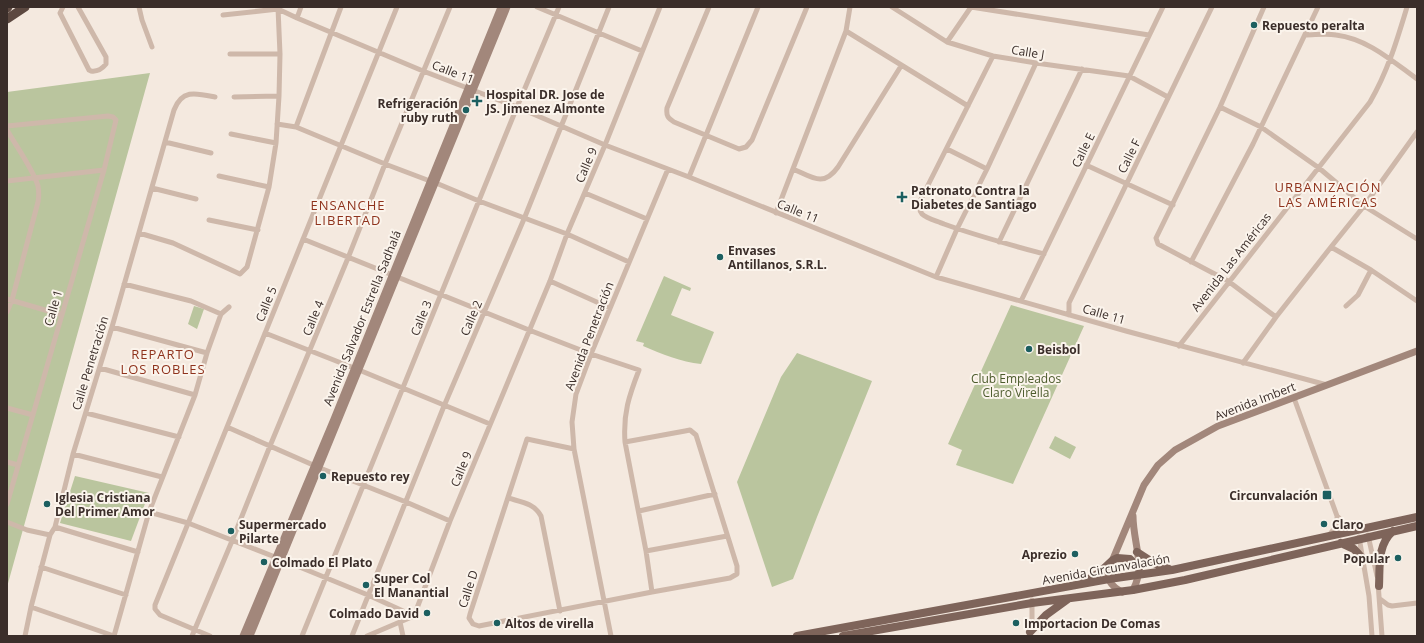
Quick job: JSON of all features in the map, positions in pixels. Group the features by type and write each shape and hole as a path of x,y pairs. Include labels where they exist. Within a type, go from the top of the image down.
{"highway":[{"path":"7,19 25,7"}],"main road":[{"name":"Avenida Salvador Estrella Sadhalá","path":"471,90 501,7"},
{"name":"Avenida Salvador Estrella Sadhalá","path":"243,636 278,559 471,90 508,7"},
{"name":"Avenida Imbert","path":"1109,579 1108,571 1144,485 1158,465 1175,450 1218,426 1417,351"},
{"name":"Avenida Imbert","path":"1133,512 1133,532 1139,572"},
{"name":"Avenida Circunvalación","path":"797,636 1078,585 1139,572 1172,570 1417,517"},
{"name":"Avenida Circunvalación","path":"844,636 1032,603 1133,590 1185,580 1359,538 1417,526"},
{"path":"1379,586 1382,548 1386,538 1392,531"},
{"path":"1341,543 1354,549 1363,560"},
{"path":"1137,552 1154,563 1172,570"},
{"path":"1078,585 1099,573 1113,560 1122,557 1130,559 1139,572 1137,582 1133,590"},
{"name":"Avenida Salvador Estrella Sadhalá","path":"250,636 278,559"},
{"path":"1109,579 1114,587 1122,592"},
{"path":"1029,634 1046,615 1069,598"}],"street":[{"path":"63,7 60,14 89,70 97,71 102,69 106,64 106,57 78,7"},
{"path":"139,7 152,47"},
{"path":"297,18 301,7"},
{"path":"296,127 341,7"},
{"name":"Calle 5","path":"195,630 160,616 155,609 157,599 397,7"},
{"name":"Calle 4","path":"192,636 232,542 450,7"},
{"path":"537,7 642,51"},
{"name":"Calle 3","path":"302,636 559,7"},
{"name":"Calle 2","path":"352,636 444,406 524,219 609,7"},
{"name":"Calle 9","path":"414,616 450,521 550,281 567,234 605,145 660,7"},
{"path":"709,7 667,108 667,114 668,117 674,122 739,148 746,147 752,140 806,8 800,7"},
{"path":"689,177 758,7"},
{"path":"776,213 846,31 850,7"},
{"name":"Calle J","path":"892,7 946,42 993,56 1129,76 1168,97"},
{"path":"946,42 971,7 1149,35"},
{"name":"Calle E","path":"1021,301 1163,7"},
{"name":"Calle F","path":"1069,315 1069,303 1212,7"},
{"path":"1264,7 1220,107 1156,238 1158,244 1228,281 1276,317"},
{"path":"1191,262 1261,127 1318,7"},
{"name":"Avenida Las Américas","path":"1179,346 1228,281 1370,102 1381,83 1391,59 1407,7"},
{"path":"140,233 173,243 240,274 247,267 269,187 276,143 280,54 278,8 224,15"},
{"name":"Calle 11","path":"278,8 297,18 423,71 517,107 605,145 936,276 1179,346 1327,384"},
{"path":"846,31 968,106"},
{"path":"1305,35 1336,35 1363,42 1391,59 1417,79"},
{"path":"230,54 280,54"},
{"path":"993,56 921,199 920,210 926,217 999,242 1044,254"},
{"path":"936,276 957,228 987,169 1036,63"},
{"path":"793,169 818,179 824,179 830,176 838,167 901,66"},
{"path":"999,242 1082,69"},
{"name":"Calle Penetración","path":"25,636 50,534 55,527 73,454 140,233 174,110 181,97 195,93 215,97"},
{"path":"234,97 279,96"},
{"path":"1220,107 1261,127 1319,168 1364,206 1417,239"},
{"name":"Calle 1","path":"7,126 108,116 116,120 104,170 7,504"},
{"path":"277,124 296,127 524,219 567,234 629,262"},
{"path":"7,130 34,177 39,194 38,202 9,300 7,312"},
{"path":"230,134 276,143"},
{"path":"1243,363 1276,317 1364,206 1417,134"},
{"path":"165,142 211,153"},
{"path":"947,149 987,169"},
{"path":"1086,165 1173,205"},
{"name":"Avenida Penetración","path":"611,636 574,448 572,422 576,394 591,354 668,169"},
{"path":"7,181 104,170"},
{"path":"219,176 269,187"},
{"path":"152,188 196,199"},
{"path":"585,193 647,219"},
{"path":"209,220 258,230"},
{"path":"303,239 394,277 529,330 591,354 639,370 626,410 624,425 625,442 639,510 652,592"},
{"path":"1331,247 1371,270 1417,301"},
{"path":"1346,306 1358,295 1371,270"},
{"path":"550,281 610,308"},
{"path":"124,284 192,301 221,314"},
{"path":"9,300 62,315"},
{"path":"31,607 114,636 149,512 195,395 207,353 221,314 229,307"},
{"path":"112,327 207,353"},
{"path":"265,333 490,424"},
{"path":"100,368 195,395"},
{"path":"1294,398 1337,516 1337,525 1335,530 1328,536"},
{"path":"7,408 33,415"},
{"path":"86,413 179,437"},
{"path":"227,428 450,521"},
{"path":"625,442 685,430 690,430 693,432 696,435 727,536 646,551"},
{"name":"Calle D","path":"574,448 527,439 470,614 470,620 473,624 479,626 730,578 737,574 737,566 727,536"},
{"path":"73,454 162,477"},
{"path":"7,462 18,465"},
{"path":"639,510 715,494"},
{"path":"508,498 530,505 541,516 560,610"},
{"path":"149,512 188,523 232,542 368,595 414,616"},
{"path":"1337,516 1345,525 1357,530 1369,596 1372,633 1381,628"},
{"path":"7,522 31,531 50,534"},
{"path":"55,527 138,552"},
{"path":"1366,528 1379,586 1382,636"},
{"path":"41,567 126,595"},
{"path":"1029,634 1032,621 1032,593"},
{"path":"1369,596 1380,599 1392,606 1417,603"},
{"path":"367,636 414,616"},
{"path":"400,622 403,636"},
{"path":"195,630 210,636"}],"green space":[{"path":"150,73 7,587 7,92"},
{"path":"664,276 691,288 690,291 682,288 671,315 714,332 701,364 672,357 643,346 644,343 636,341"},
{"name":"Club Empleados Claro Virella","path":"1011,305 1084,326 1013,484 956,465 962,450 948,444"},
{"path":"194,306 204,309 197,329 188,324"},
{"path":"797,353 872,381 793,579 772,587 737,482 781,377"},
{"path":"1055,436 1076,447 1070,459 1049,448"},
{"path":"75,476 149,493 131,541 60,523"}],"place":[{"name":"Repuesto peralta","path":"1254,25"},
{"name":"Hospital DR. Jose de JS. Jimenez Almonte","path":"477,101"},
{"name":"Refrigeración ruby ruth","path":"466,110"},
{"name":"Patronato Contra la Diabetes de Santiago","path":"902,197"},
{"name":"Envases Antillanos, S.R.L.","path":"720,257"},
{"name":"Beisbol","path":"1029,349"},
{"name":"Repuesto rey","path":"323,476"},
{"name":"Circunvalación","path":"1327,495"},
{"name":"Iglesia Cristiana Del Primer Amor","path":"47,504"},
{"name":"Claro","path":"1324,524"},
{"name":"Supermercado Pilarte","path":"231,531"},
{"name":"Aprezio","path":"1075,554"},
{"name":"Popular","path":"1398,558"},
{"name":"Colmado El Plato","path":"264,562"},
{"name":"Super Col El Manantial","path":"366,585"},
{"name":"Colmado David","path":"427,613"},
{"name":"Altos de virella","path":"497,623"},
{"name":"Importacion De Comas","path":"1016,623"}],"district":[{"name":"URBANIZACIÓN LAS AMÉRICAS","path":"1328,194"},
{"name":"ENSANCHE LIBERTAD","path":"348,212"},
{"name":"REPARTO LOS ROBLES","path":"163,362"}]}
